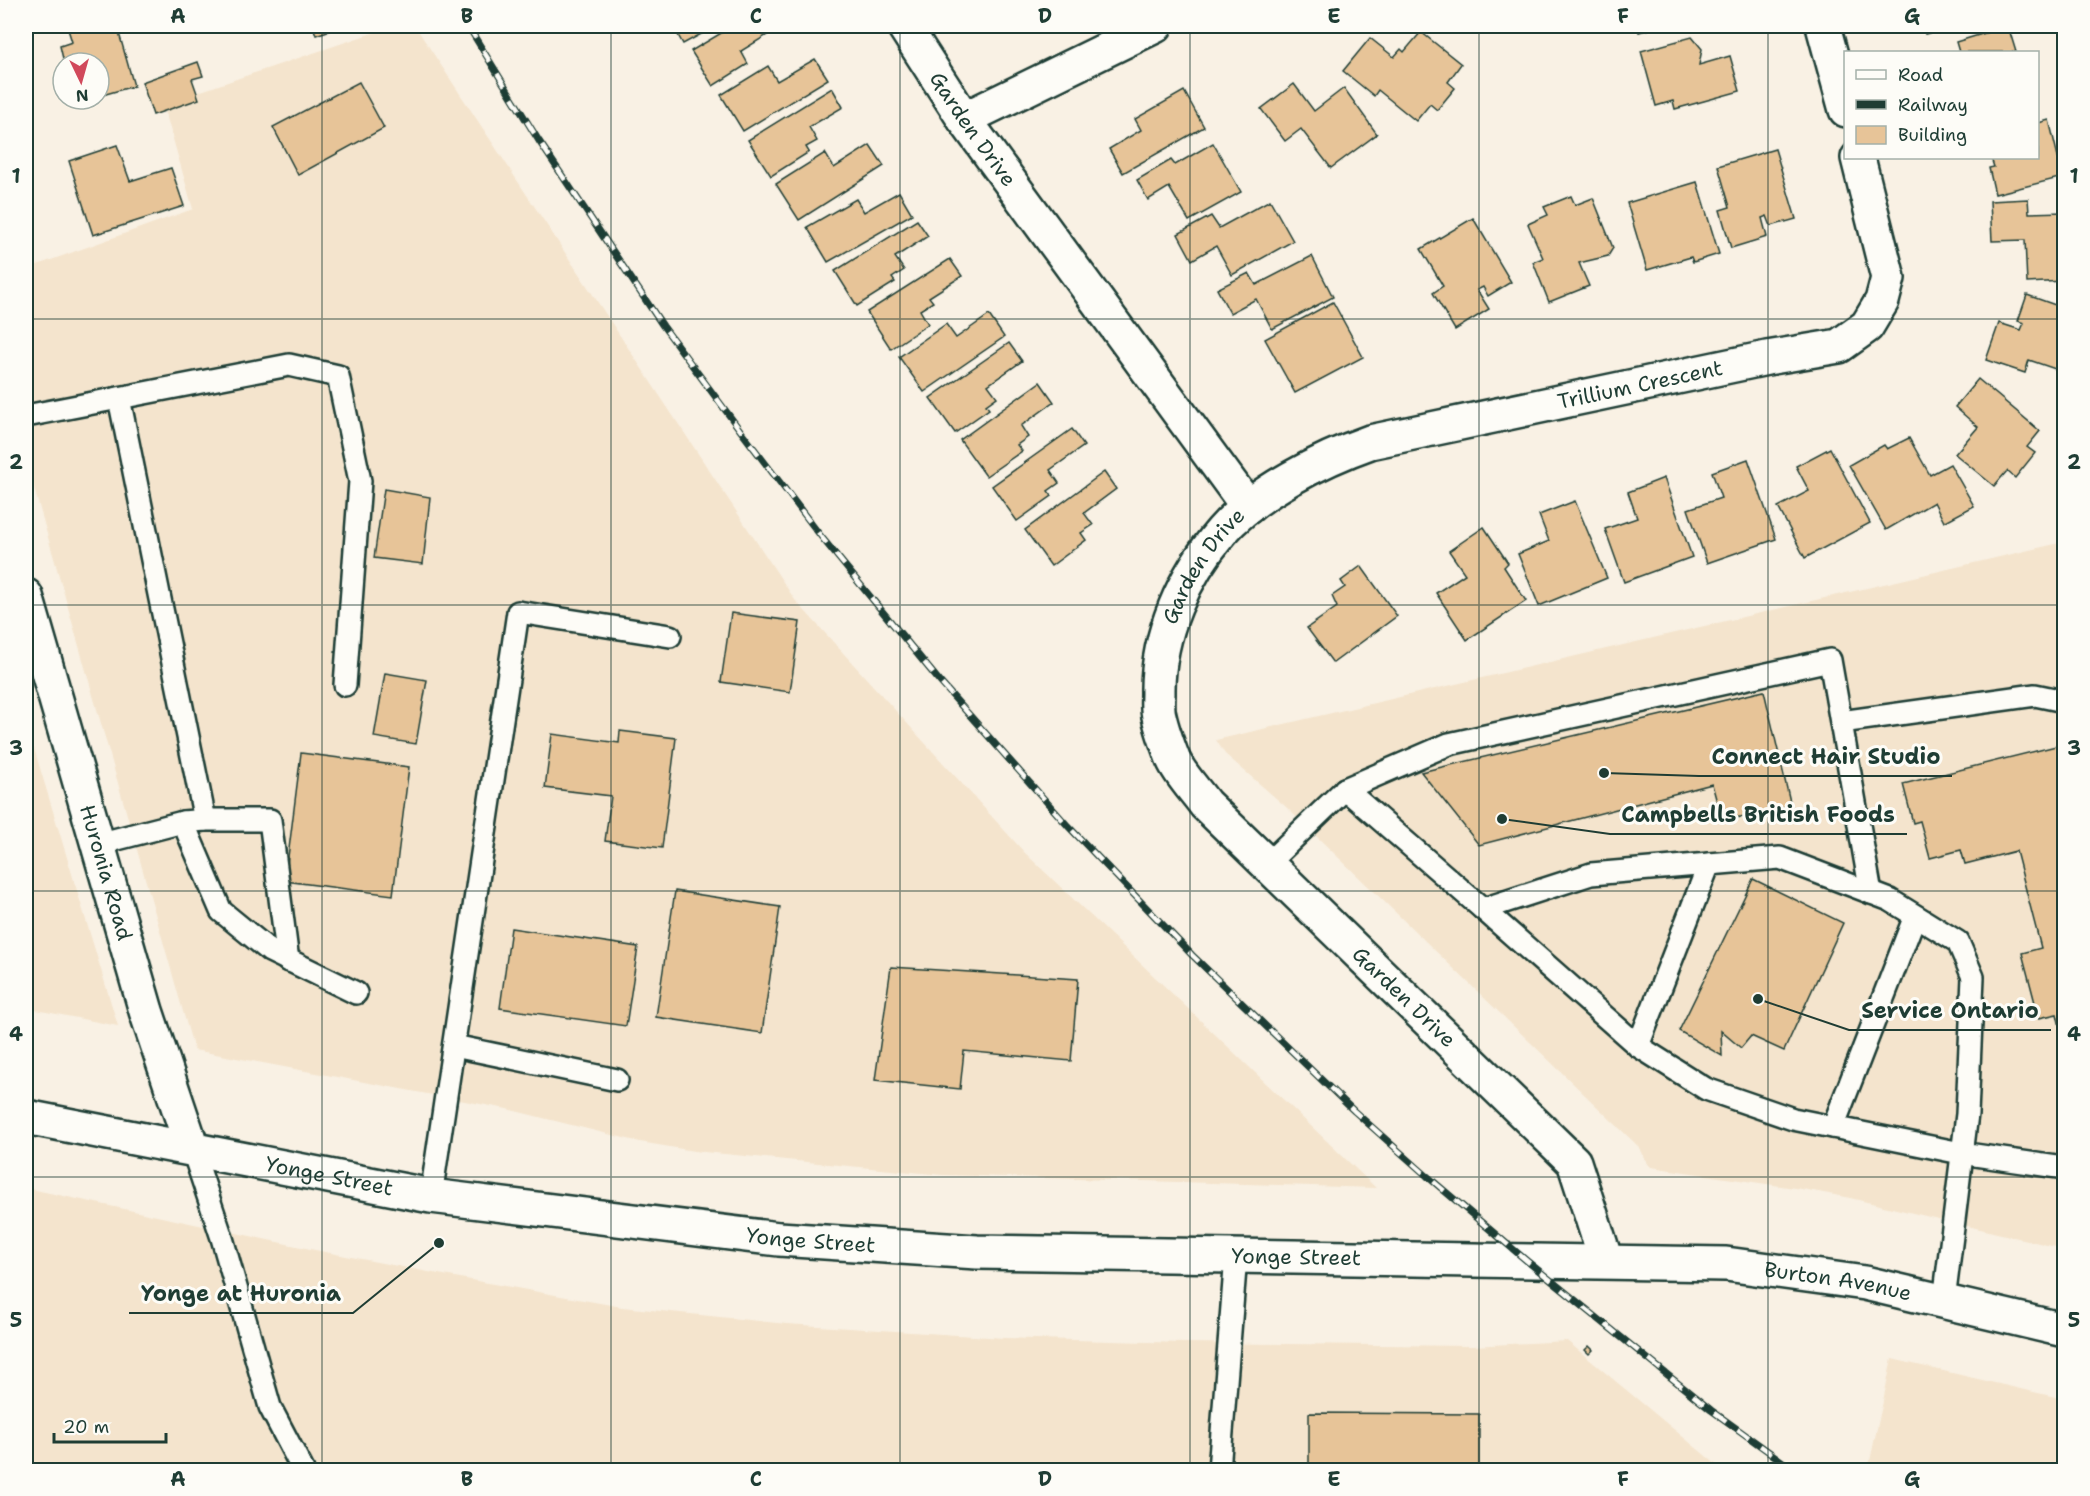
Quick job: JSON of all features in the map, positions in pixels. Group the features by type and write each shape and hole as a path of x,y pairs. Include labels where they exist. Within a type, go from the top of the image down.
{"street":[{"name":"Garden Drive","path":"904,26 964,119 1248,507 1223,530 1206,553 1178,602 1164,637 1157,673 1158,714 1174,762 1205,804 1574,1162 1606,1261"},
{"path":"964,119 1155,26"},
{"path":"1823,26 1844,106"},
{"name":"Trillium Crescent","path":"1248,507 1300,473 1337,454 1370,442 1756,361 1839,346 1868,326 1882,301 1888,278 1858,159"},
{"name":"Huronia Road","path":"26,596 146,1011 192,1148"},
{"name":"Yonge Street","path":"26,1117 431,1196 705,1231 846,1244 977,1252 1606,1261"},
{"name":"Burton Avenue","path":"1606,1261 1679,1261 1737,1265 1865,1283 2064,1330"}],"lane":[{"path":"26,416 289,365 338,376 360,482 345,685"},
{"path":"119,398 205,820"},
{"path":"431,1196 518,612 670,636"},
{"path":"1267,864 1345,789 1449,744 1830,660 1871,893"},
{"path":"1841,722 2035,695 2064,701"},
{"path":"1345,789 1638,1046 1706,1089 1793,1119 1961,1153 2064,1168"},
{"path":"98,844 183,822 270,820 288,960"},
{"path":"183,822 221,911 270,951 356,993"},
{"path":"1483,909 1591,874 1780,858 1890,900 1958,942 1972,977 1967,1114 1944,1301"},
{"path":"1638,1046 1709,864"},
{"path":"1833,1127 1915,916"},
{"path":"454,1046 616,1080"},
{"path":"192,1148 222,1238 270,1407 303,1470"},
{"path":"1219,1470 1236,1256"}],"shaded area":[{"path":"393,26 415,26 795,600 1025,853 1376,1188 943,1175 694,1151 640,1142 507,1109 194,1050 26,460 26,269 193,209 163,104"},
{"path":"2064,542 2064,1249 1850,1198 1651,1167 1640,1148 1285,806 1225,754 1216,740"},
{"path":"26,722 118,1026 26,1008"},
{"path":"26,1188 315,1250 622,1307 787,1324 1004,1338 1185,1343 1473,1346 1567,1341 1723,1470 26,1470"},
{"path":"1892,1359 2064,1399 2064,1470 1868,1470"}],"building":[{"path":"67,26 117,26 134,86 111,93 111,51 61,51 60,46 72,42"},
{"path":"313,26 342,26 316,35"},
{"path":"673,26 716,26 683,44"},
{"path":"733,26 782,26 741,51 748,64 713,86 691,51"},
{"path":"1458,26 1486,26 1484,33"},
{"path":"1637,26 1661,26 1639,32"},
{"path":"1923,26 1957,26 1925,34"},
{"path":"2008,26 2016,51 1959,51 1956,42"},
{"path":"1421,32 1461,64 1448,82 1455,88 1437,110 1430,104 1416,121 1378,90 1374,96 1343,71 1370,38 1394,57 1401,49 1404,52"},
{"path":"1692,37 1702,49 1699,65 1730,56 1740,91 1675,109 1673,101 1656,106 1641,51"},
{"path":"815,59 828,79 743,131 721,95 768,66 777,81"},
{"path":"198,62 203,76 192,79 199,99 153,115 142,82"},
{"path":"359,82 384,128 298,175 273,127"},
{"path":"1294,84 1314,111 1344,88 1377,134 1331,168 1301,129 1285,141 1261,109"},
{"path":"832,88 843,107 809,127 817,141 806,147 809,152 771,176 748,140"},
{"path":"1184,91 1204,127 1123,173 1109,149 1141,130 1135,119"},
{"path":"2049,120 2063,177 1995,194 1989,168 1994,167 1991,159 2039,159 2039,123"},
{"path":"1213,143 1241,192 1189,221 1169,187 1148,200 1137,180 1171,160 1175,165"},
{"path":"117,145 130,181 171,168 184,206 93,235 69,161"},
{"path":"870,145 884,166 799,220 776,184 825,153 834,168"},
{"path":"1775,149 1796,219 1771,226 1767,216 1762,218 1767,237 1731,248 1720,210 1730,207 1718,166"},
{"path":"1697,182 1719,254 1693,262 1691,257 1647,270 1627,203"},
{"path":"899,192 912,214 828,262 807,227 856,199 864,212"},
{"path":"1571,196 1575,205 1593,198 1613,248 1608,256 1579,263 1589,286 1549,302 1533,262 1543,258 1528,224 1548,215 1544,207"},
{"path":"2028,199 2029,213 2064,212 2064,281 2027,283 2025,240 1992,241 1990,201"},
{"path":"1270,200 1293,241 1232,275 1216,246 1192,260 1178,234 1211,216 1219,228"},
{"path":"1473,218 1511,282 1488,296 1483,287 1477,290 1489,309 1455,330 1433,293 1443,286 1421,249"},
{"path":"917,220 928,236 895,257 904,270 892,278 895,282 857,306 835,271"},
{"path":"1312,256 1333,297 1272,329 1256,299 1230,313 1217,289 1249,273 1256,285"},
{"path":"950,259 962,276 929,297 933,302 920,310 928,324 891,349 867,312"},
{"path":"2027,295 2064,308 2064,372 2029,360 2025,373 1986,360 1999,323 2021,330 2024,323 2018,321"},
{"path":"1333,302 1363,357 1295,393 1265,339"},
{"path":"989,315 1004,337 924,392 899,357 946,324 956,338"},
{"path":"1009,343 1022,361 988,385 997,397 986,405 989,409 955,433 930,398"},
{"path":"1978,379 2040,431 2027,447 2035,453 2015,478 2007,471 1994,486 1955,454 1978,427 1955,407"},
{"path":"1040,382 1054,402 1021,426 1028,437 1017,445 1022,451 986,476 960,440"},
{"path":"1072,429 1084,446 1050,470 1059,483 1048,491 1052,496 1017,521 992,486"},
{"path":"1909,438 1930,475 1950,464 1974,506 1944,522 1934,502 1886,530 1849,465 1884,445 1887,449"},
{"path":"1830,448 1870,523 1805,558 1778,507 1809,491 1796,466"},
{"path":"1748,459 1776,539 1707,563 1688,509 1721,498 1712,472"},
{"path":"1104,472 1116,489 1084,513 1093,525 1081,533 1086,540 1051,566 1025,530"},
{"path":"1664,478 1692,557 1624,582 1605,529 1637,518 1628,492"},
{"path":"384,489 430,497 423,564 374,558"},
{"path":"1575,501 1607,578 1539,606 1518,554 1549,541 1539,515"},
{"path":"1484,527 1508,563 1504,567 1526,601 1467,640 1436,593 1465,574 1449,551"},
{"path":"1361,566 1397,616 1333,663 1307,628 1337,607 1332,596 1345,587 1341,581"},
{"path":"731,613 800,622 790,692 721,682"},
{"path":"385,673 427,680 416,744 374,737"},
{"path":"1764,691 1791,806 1722,821 1712,784 1479,845 1421,772"},
{"path":"620,731 676,738 662,848 605,841 611,796 545,788 552,734 619,743"},
{"path":"2064,744 2064,1044 2057,1014 2039,1018 2022,953 2041,948 2016,851 1965,864 1961,850 1930,858 1920,821 1913,823 1903,784"},
{"path":"301,753 409,767 393,895 285,881"},
{"path":"1753,879 1843,923 1784,1051 1751,1036 1741,1048 1721,1031 1722,1056 1679,1031"},
{"path":"675,891 780,907 762,1033 656,1017"},
{"path":"511,928 638,947 626,1026 500,1008"},
{"path":"891,967 1078,979 1071,1061 964,1051 960,1089 875,1080"},
{"path":"1589,1346 1593,1350 1589,1354 1585,1350"},
{"path":"1309,1413 1479,1414 1479,1470 1309,1470"},
{"path":"26,1463 35,1465 34,1470 26,1470"}],"railway":[{"path":"468,26 539,141 663,326 740,430 823,539 941,683 1068,826 1192,955 1354,1111 1427,1176 1527,1261 1711,1410 1794,1470"}],"place":[{"name":"Connect Hair Studio","path":"1604,773"},
{"name":"Campbells British Foods","path":"1502,819"},
{"name":"Service Ontario","path":"1758,999"},
{"name":"Yonge at Huronia","path":"439,1243"}]}
